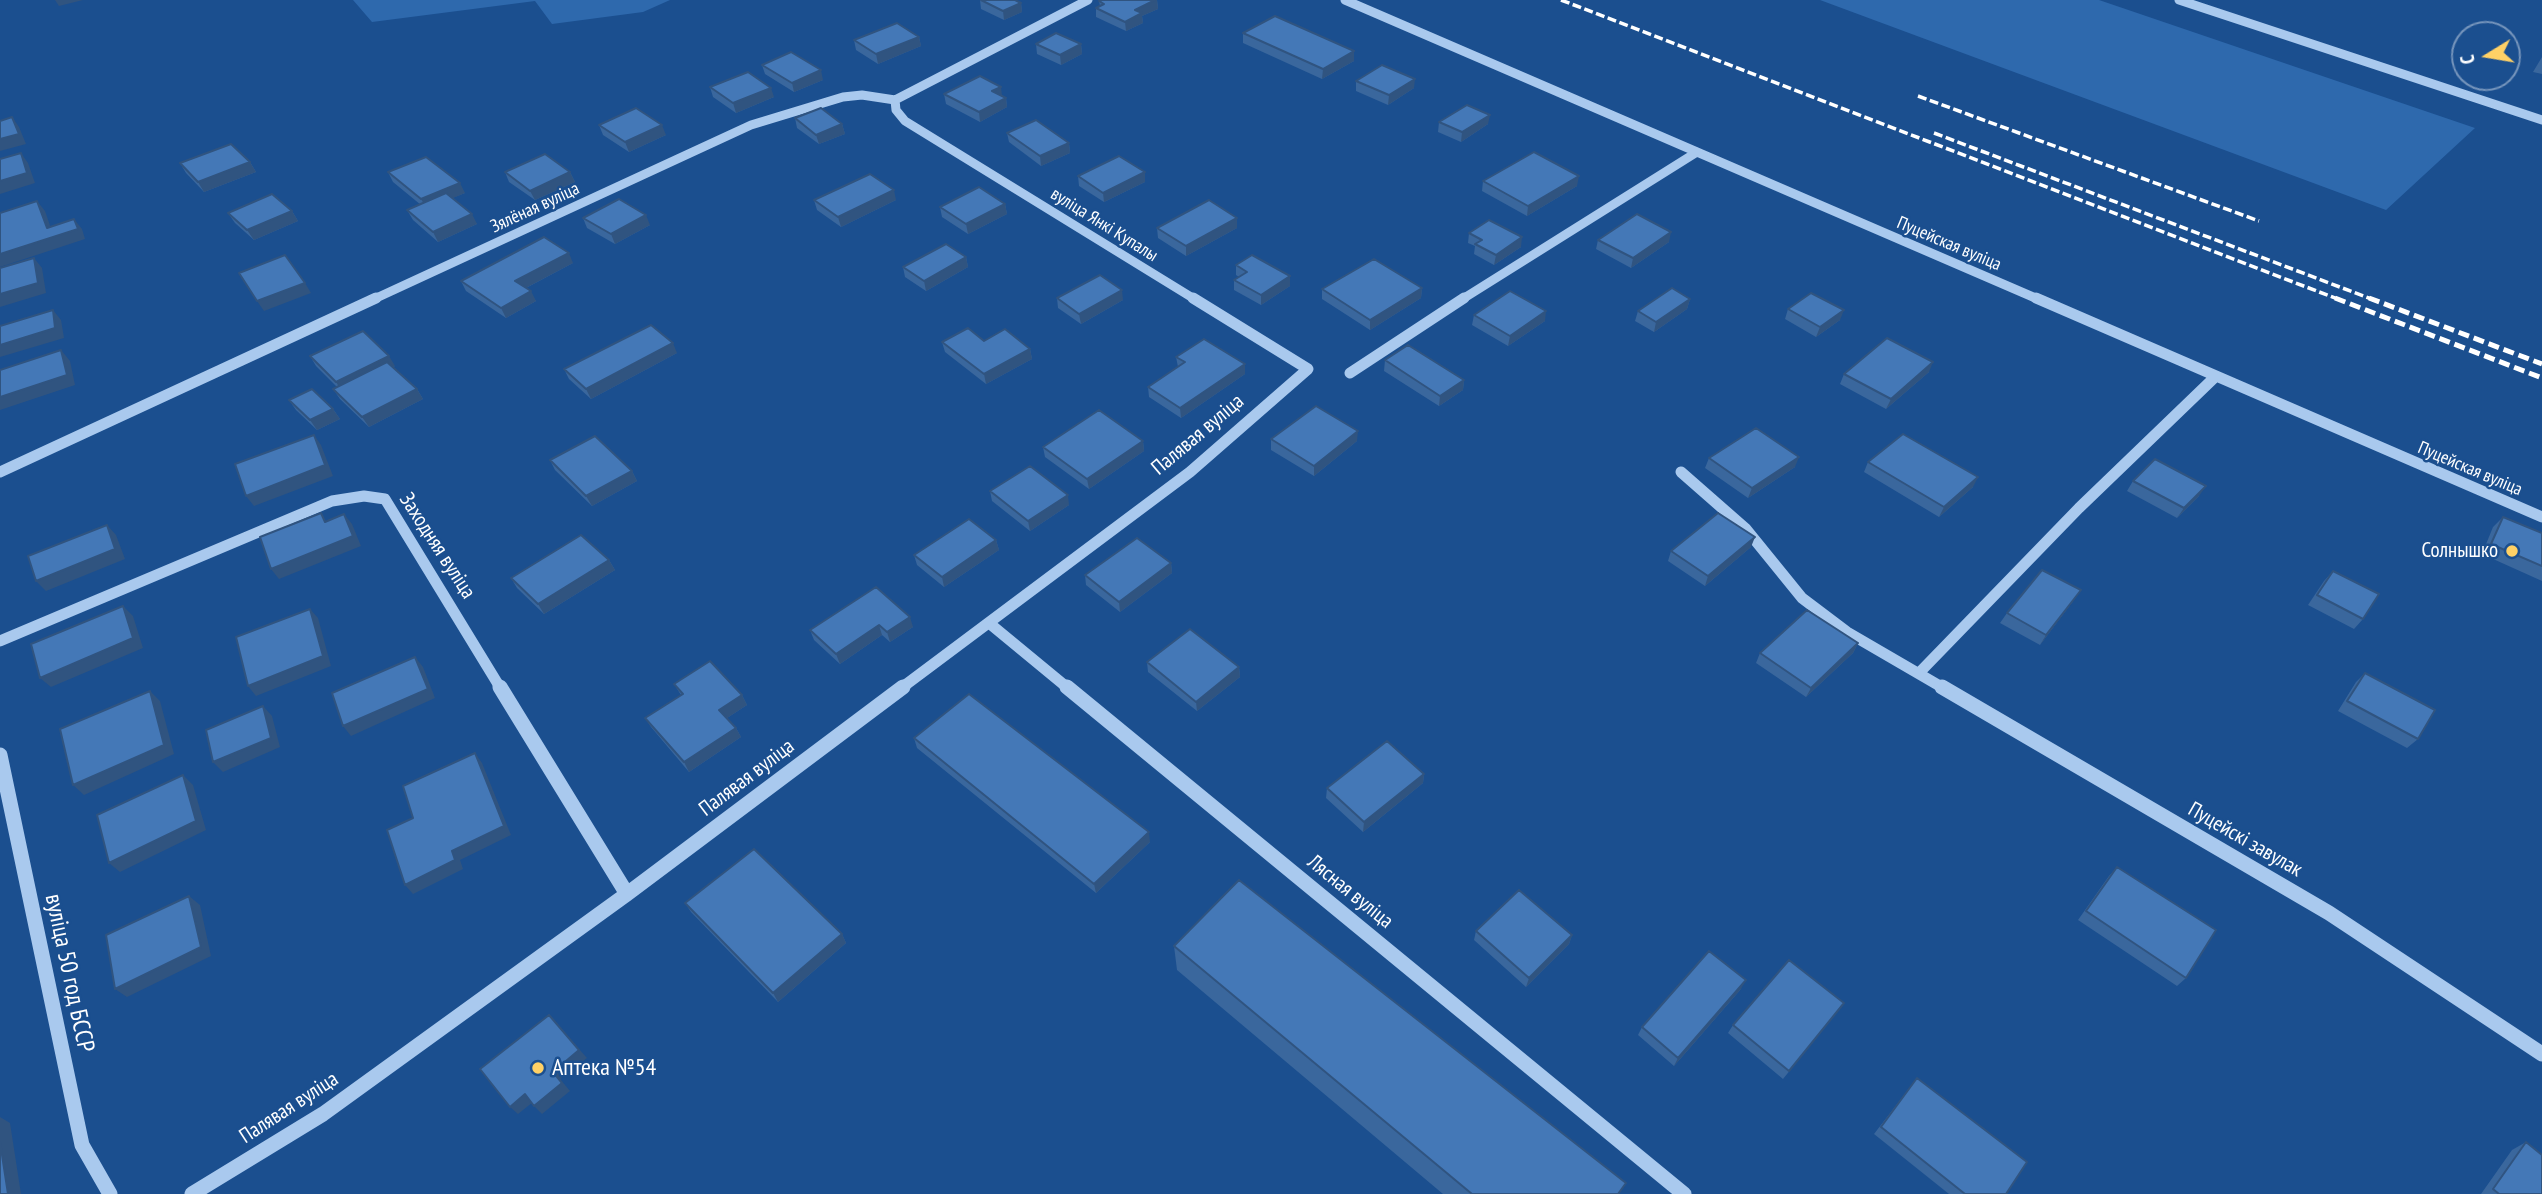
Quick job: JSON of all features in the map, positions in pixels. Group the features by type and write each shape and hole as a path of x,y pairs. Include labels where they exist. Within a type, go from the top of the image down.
{"street":[{"path":"895,100 1088,0"},
{"name":"Пуцейская вуліца","path":"1345,0 2542,517"},
{"path":"2179,0 2542,120"},
{"name":"Зялёная вуліца","path":"0,472 751,125 843,97 862,95 895,100"},
{"name":"вуліца Янкі Купалы","path":"895,100 896,110 905,121 1308,369"},
{"path":"1350,373 1535,252 1697,152"},
{"name":"Палявая вуліца","path":"192,1194 323,1114 627,894 1190,472 1308,369"},
{"path":"1919,673 2079,508 2215,376"},
{"name":"Пуцейскі завулак","path":"1681,472 1746,529 1802,598 1847,632 2329,913 2542,1054"},
{"name":"Заходняя вуліца","path":"0,641 332,502 363,496 385,499 627,894"},
{"name":"Лясная вуліца","path":"989,623 1684,1194"},
{"name":"вуліца 50 год БССР","path":"0,755 82,1145 110,1194"}],"shaded area":[{"path":"353,0 670,0 643,12 552,24 535,1 372,22"},
{"path":"1820,0 2099,0 2475,128 2386,210"}],"building":[{"path":"981,0 1015,0 1021,3 1003,11"},
{"path":"1155,0 1135,10 1142,13 1125,22 1096,8 1104,4 1099,1"},
{"path":"1275,16 1354,51 1323,69 1243,33"},
{"path":"897,23 919,37 876,54 854,40"},
{"path":"1056,33 1081,44 1060,55 1036,44"},
{"path":"791,52 821,70 792,83 762,65"},
{"path":"1382,65 1415,79 1389,95 1356,81"},
{"path":"748,72 771,88 733,103 710,87"},
{"path":"980,76 1001,87 992,91 1006,98 979,112 944,94"},
{"path":"1467,105 1490,115 1462,132 1439,122"},
{"path":"636,108 662,125 625,142 599,125"},
{"path":"821,108 842,124 816,135 795,118"},
{"path":"12,117 19,134 0,139 0,121"},
{"path":"1036,120 1069,143 1040,156 1007,133"},
{"path":"231,144 250,162 198,182 180,163"},
{"path":"1534,152 1579,176 1528,206 1483,181"},
{"path":"21,153 27,173 0,181 0,159"},
{"path":"545,154 570,172 530,191 505,172"},
{"path":"1119,156 1145,172 1103,193 1078,176"},
{"path":"426,157 460,183 421,199 388,172"},
{"path":"870,174 894,190 838,217 814,200"},
{"path":"979,187 1005,204 966,224 940,207"},
{"path":"446,193 472,214 433,232 407,210"},
{"path":"272,194 292,211 247,230 228,213"},
{"path":"619,199 646,215 611,234 583,218"},
{"path":"1209,200 1237,218 1186,246 1157,228"},
{"path":"37,201 47,228 74,219 78,229 0,254 0,213"},
{"path":"1637,214 1671,232 1633,258 1598,240"},
{"path":"1489,220 1522,237 1496,255 1475,244 1482,240 1469,233"},
{"path":"544,237 569,253 515,281 531,291 501,308 461,281"},
{"path":"946,244 966,257 924,281 903,267"},
{"path":"285,255 305,283 257,301 239,273"},
{"path":"1252,255 1290,276 1261,295 1234,280 1247,272 1236,265"},
{"path":"34,258 38,283 0,294 0,268"},
{"path":"1374,259 1422,288 1370,320 1322,289"},
{"path":"1100,275 1122,290 1079,314 1057,298"},
{"path":"1672,288 1690,299 1656,322 1638,311"},
{"path":"1510,291 1546,311 1510,336 1474,315"},
{"path":"1811,293 1844,310 1820,327 1788,309"},
{"path":"53,310 55,328 0,345 0,326"},
{"path":"651,325 673,343 586,389 564,369"},
{"path":"968,328 984,341 1005,329 1030,349 984,374 942,342"},
{"path":"363,331 389,356 336,382 310,356"},
{"path":"1887,338 1933,362 1891,399 1844,374"},
{"path":"1204,339 1245,364 1180,408 1148,387 1185,362 1176,357"},
{"path":"1408,345 1464,380 1440,396 1385,360"},
{"path":"61,350 67,375 0,397 0,370"},
{"path":"387,362 417,389 362,417 333,389"},
{"path":"312,389 333,409 310,420 289,400"},
{"path":"1316,406 1358,431 1314,466 1271,439"},
{"path":"1099,410 1143,441 1087,479 1043,447"},
{"path":"1756,428 1799,457 1752,488 1709,458"},
{"path":"1903,434 1978,477 1944,507 1868,462"},
{"path":"314,435 325,465 246,496 235,464"},
{"path":"595,436 632,471 586,496 550,460"},
{"path":"2155,459 2206,486 2184,508 2133,481"},
{"path":"1030,466 1068,495 1028,521 990,491"},
{"path":"321,513 325,522 344,514 353,536 271,569 260,537"},
{"path":"1718,513 1755,537 1708,576 1671,551"},
{"path":"2503,517 2542,533 2542,566 2491,544"},
{"path":"969,519 996,540 942,577 914,555"},
{"path":"107,525 115,549 36,581 28,556"},
{"path":"581,535 609,560 538,604 511,578"},
{"path":"1137,538 1171,563 1119,602 1085,575"},
{"path":"2042,570 2081,590 2046,635 2007,613"},
{"path":"2333,571 2379,594 2363,619 2317,595"},
{"path":"876,587 910,617 887,632 879,625 836,654 810,630"},
{"path":"123,606 133,638 40,678 31,644"},
{"path":"310,609 323,656 248,686 236,637"},
{"path":"1807,610 1858,643 1811,688 1760,653"},
{"path":"1190,629 1239,667 1196,702 1147,662"},
{"path":"415,657 428,689 343,726 332,693"},
{"path":"710,661 742,695 719,710 736,728 684,762 645,718 683,694 674,684"},
{"path":"2365,673 2435,710 2418,739 2347,701"},
{"path":"150,691 164,745 73,785 60,729"},
{"path":"969,694 1149,832 1094,884 914,738"},
{"path":"263,706 271,738 213,762 206,730"},
{"path":"1387,741 1424,774 1364,822 1327,788"},
{"path":"475,753 504,826 452,851 455,860 405,885 387,830 413,818 403,786"},
{"path":"183,775 196,821 109,863 97,815"},
{"path":"754,849 842,934 773,993 685,903"},
{"path":"2117,867 2216,930 2186,978 2086,911"},
{"path":"1239,880 1626,1183 1618,1194 1472,1194 1174,946"},
{"path":"1519,890 1572,935 1529,978 1476,931"},
{"path":"189,896 201,947 115,989 106,935"},
{"path":"1709,951 1746,980 1678,1058 1642,1027"},
{"path":"1789,960 1844,1003 1789,1071 1733,1025"},
{"name":"Аптека №54","path":"549,1015 579,1050 553,1072 562,1083 534,1106 525,1094 510,1107 480,1069"},
{"path":"1917,1078 2027,1162 2006,1194 1965,1194 1881,1127"},
{"path":"0,1142 8,1194 0,1194"},
{"path":"2526,1142 2542,1155 2542,1194 2499,1194 2493,1189"}],"railway":[{"path":"1561,0 2340,300"},
{"path":"1918,96 2259,221"},
{"path":"1934,133 2374,300"},
{"path":"2335,298 2542,378"},
{"path":"2369,298 2542,364"}],"place":[{"name":"Солнышко","path":"2512,551"},
{"name":"Аптека №54","path":"538,1068"}]}
